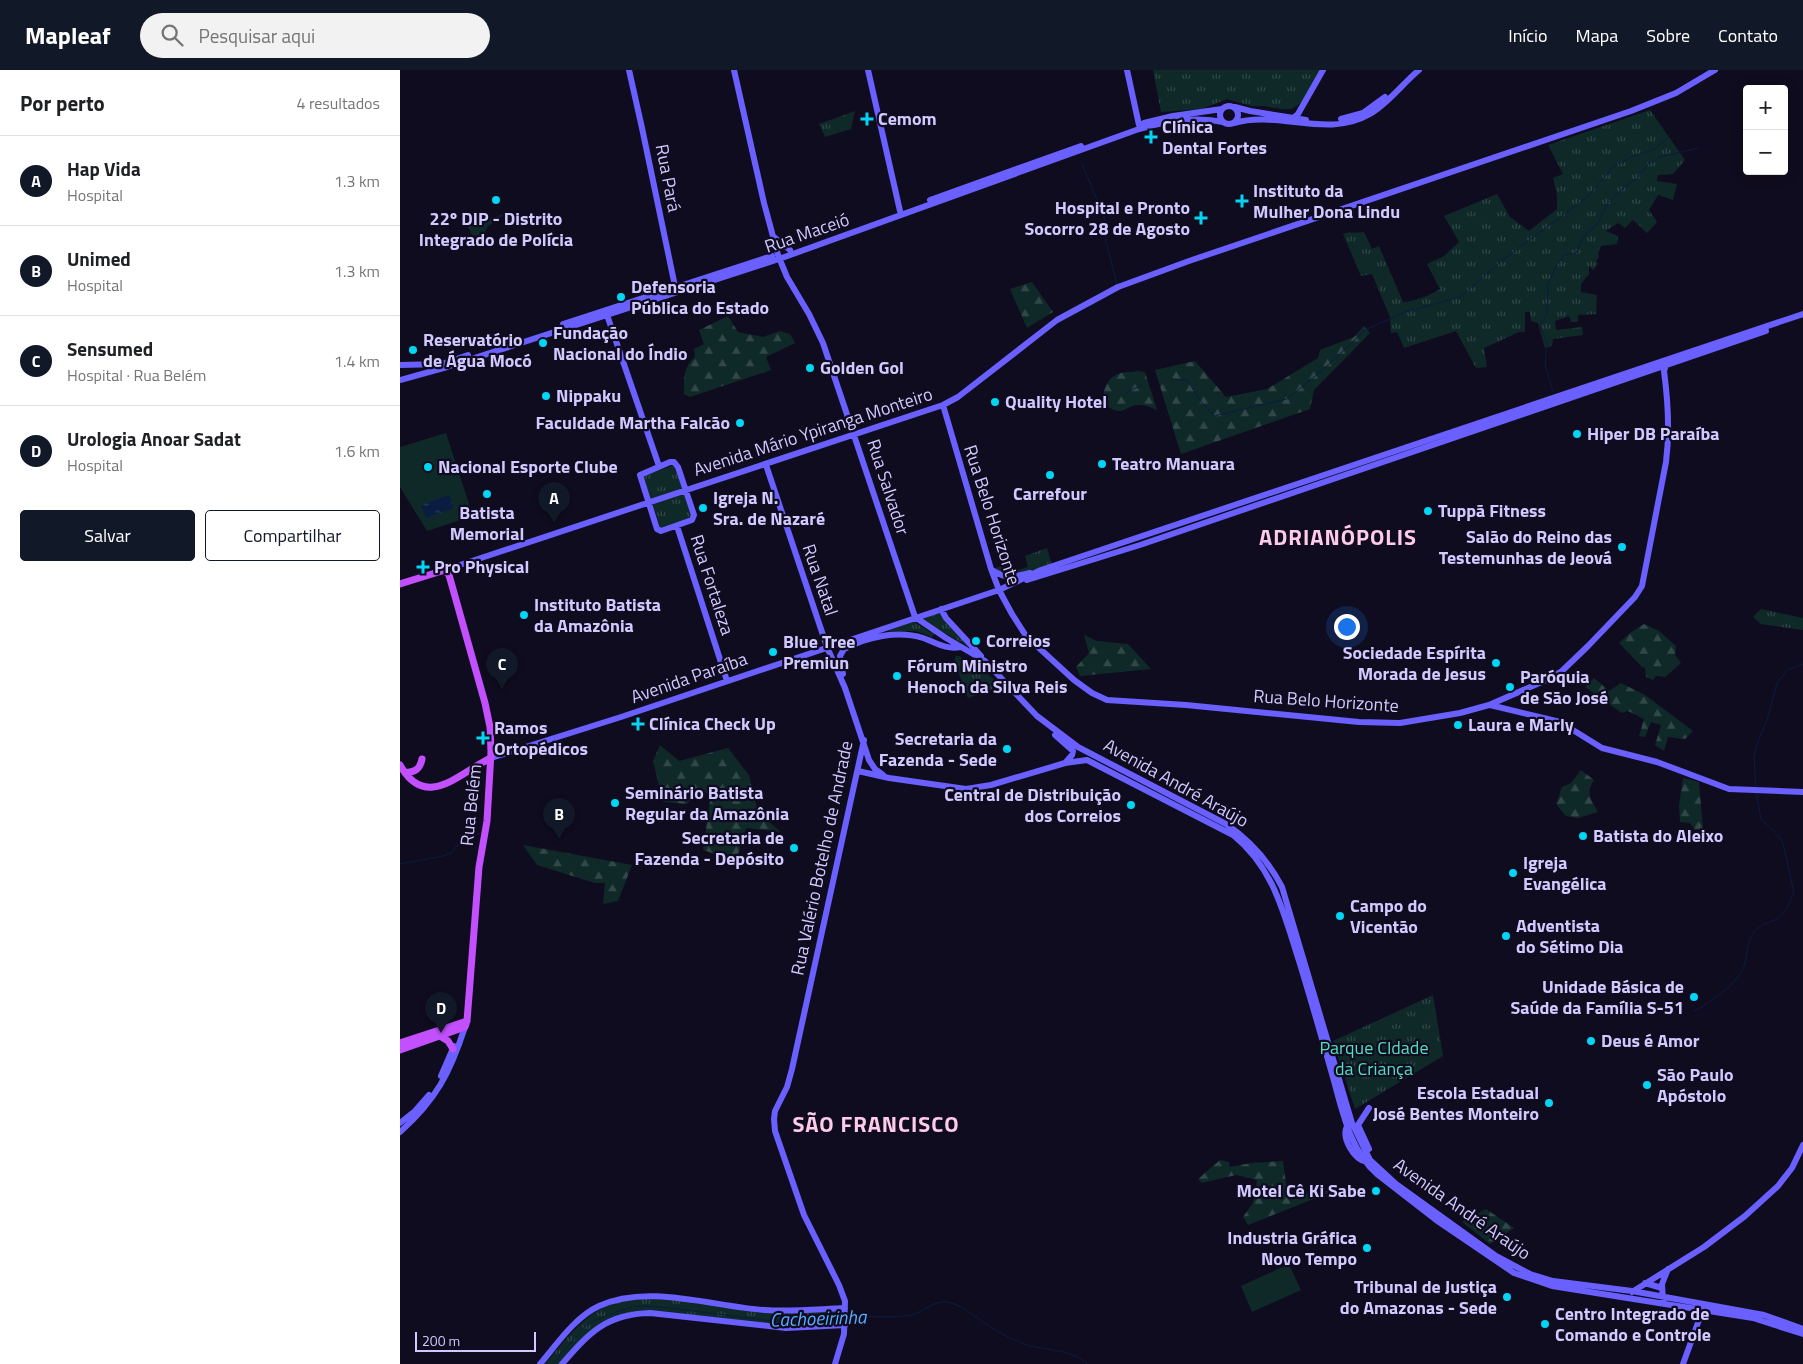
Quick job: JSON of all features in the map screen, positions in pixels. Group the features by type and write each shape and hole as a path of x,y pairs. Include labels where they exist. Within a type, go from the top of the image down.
{"main road":[{"name":"Rua Pará","path":"629,70 675,290"},
{"name":"Rua Salvador","path":"734,70 771,233 787,277 809,314 823,343 915,617"},
{"path":"868,70 900,211"},
{"path":"1127,70 1139,125"},
{"path":"1294,118 1323,70"},
{"path":"1413,70 1381,101 1363,113 1341,119 1328,121 1294,118 1287,119 1253,118 1230,124 1223,122 1220,116 1222,109 1229,105 1287,119 1328,125 1353,121 1380,108 1419,70"},
{"name":"Avenida Mário Ypiranga Monteiro","path":"400,584 943,406 1057,320 1118,287 1189,261 1631,111 1676,93 1715,70"},
{"path":"1287,119 1303,106"},
{"path":"1303,106 1304,120"},
{"path":"1234,123 1238,115 1235,107"},
{"name":"Rua Maceió","path":"779,257 790,250 1139,125 1222,109"},
{"name":"Rua Maceió","path":"1174,119 1223,122"},
{"name":"Rua Maceió","path":"400,365 442,364 779,257 968,192 1165,120"},
{"path":"771,233 790,250"},
{"name":"Rua Maceió","path":"400,380 607,315 675,290"},
{"path":"1018,582 1140,545 1666,365 1803,314"},
{"path":"607,315 659,466"},
{"path":"991,569 1000,576 1008,578 1041,570 1153,531 1758,332 1803,319"},
{"name":"Rua Belo Horizonte","path":"943,406 991,569 999,590 1026,636 1074,680 1092,693 1107,700 1186,705 1359,722 1400,723 1460,713 1490,705 1551,678 1562,671 1635,598 1644,579 1669,443 1669,418 1664,371 1666,365"},
{"name":"Rua Belo Horizonte","path":"1657,368 1661,372 1665,384"},
{"name":"Rua Fortaleza","path":"672,462 677,464 686,491 693,511 692,520 661,531 658,530 640,474 672,462"},
{"name":"Rua Natal","path":"766,465 827,647"},
{"name":"Rua Fortaleza","path":"676,526 727,681"},
{"name":"Rua Belém","path":"445,570 485,704 490,727 491,758 487,825 479,867 464,1022"},
{"path":"1018,582 1041,570"},
{"name":"Avenida Paraíba","path":"404,772 413,781 424,786 446,784 491,758 727,681 1018,582"},
{"path":"941,609 946,618 985,661"},
{"name":"Avenida André Araújo","path":"915,617 985,661 1019,699 1042,720 1078,747 1226,824 1248,840 1266,859 1282,886 1352,1125"},
{"path":"846,688 840,656 844,649 853,645 883,636 899,634 921,637 949,648 960,647"},
{"name":"Rua Valério Botelho de Andrade","path":"827,647 846,688 864,740 789,1078 774,1115 774,1123 776,1139 804,1215 845,1301 843,1342 835,1364"},
{"path":"1490,705 1560,722 1602,748 1665,765 1729,789 1803,792"},
{"path":"858,771 958,789 973,789 1066,763 1073,751 1042,720"},
{"path":"864,740 872,766 879,773 889,778"},
{"path":"400,765 404,772 416,771 422,759"},
{"name":"Avenida André Araújo","path":"1066,763 1082,760 1092,761 1233,835 1245,844 1261,864 1275,888 1280,902 1352,1125 1368,1161 1396,1184 1512,1266 1530,1274 1553,1281 1753,1318 1803,1334"},
{"path":"400,1050 464,1022"},
{"path":"400,1123 433,1091 464,1022"},
{"path":"400,1132 418,1116 436,1094 452,1062 464,1022"},
{"path":"400,1044 440,1034"},
{"path":"440,1034 453,1049"},
{"path":"1368,1161 1357,1158 1345,1133 1369,1108"},
{"path":"1349,1114 1360,1115"},
{"path":"1631,1295 1645,1283 1726,1231 1764,1200 1792,1168 1803,1145"},
{"path":"1663,1301 1662,1288 1668,1269"},
{"path":"1645,1283 1662,1288"},
{"path":"540,1364 586,1314 599,1306 621,1299 664,1297 764,1310 845,1309"},
{"path":"1683,1364 1704,1308"},
{"name":"Avenida André Araújo","path":"1704,1308 1764,1315 1803,1329"},
{"path":"562,1364 584,1339 595,1330 615,1318 635,1313 786,1328 845,1323"}],"green space":[{"path":"1153,70 1322,70 1302,102 1292,109 1251,106 1227,99 1202,109 1161,112"},
{"path":"1650,110 1685,160 1673,174 1658,175 1657,181 1677,184 1673,200 1658,195 1649,210 1657,222 1647,233 1633,220 1625,228 1618,223 1606,231 1618,236 1617,244 1601,246 1598,254 1599,257 1596,261 1598,264 1593,270 1589,266 1589,274 1581,284 1581,292 1597,295 1596,314 1578,315 1578,322 1571,322 1569,316 1555,321 1556,330 1582,327 1583,335 1553,339 1552,346 1545,348 1538,323 1531,321 1530,312 1525,312 1525,332 1519,332 1484,348 1487,367 1476,368 1456,331 1404,348 1397,332 1391,333 1390,317 1372,274 1361,276 1343,234 1364,232 1372,249 1379,246 1403,302 1422,298 1440,289 1427,264 1444,256 1459,242 1444,216 1497,194 1510,217 1529,231 1557,209 1557,195 1553,178 1563,174 1548,145"},
{"path":"855,111 851,129 825,137 819,124"},
{"path":"507,213 488,226 477,247 468,226"},
{"path":"1032,282 1053,312 1027,328 1010,289"},
{"path":"728,316 738,332 763,337 780,331 790,334 795,343 766,357 771,370 690,397 684,394 686,369 695,357 694,349 704,344 699,330"},
{"path":"1364,326 1370,333 1314,390 1310,409 1181,454 1155,370 1195,361 1226,397 1267,389 1318,358 1320,350 1354,337"},
{"path":"1123,372 1145,372 1157,410 1147,406 1135,405 1117,411 1105,405 1104,390 1108,381"},
{"name":"Nacional Esporte Clube","path":"446,433 473,516 427,531 400,487 400,447"},
{"path":"674,465 693,518 661,529 643,476"},
{"path":"1047,548 1052,565 1009,577 999,574 996,568 1010,563 1014,571 1028,567 1025,556"},
{"path":"1761,609 1803,618 1803,630 1761,624 1753,617"},
{"path":"938,611 969,647 938,629 932,637 916,631 886,631 913,621 930,632 935,627 924,618"},
{"path":"1644,624 1659,631 1676,646 1675,655 1681,663 1665,677 1656,676 1653,680 1646,677 1645,668 1619,643"},
{"path":"1084,635 1097,641 1128,644 1151,669 1080,676 1076,667 1089,653"},
{"path":"956,656 980,667 999,684 998,687 968,698 954,661"},
{"path":"1594,678 1609,691 1621,683 1645,695 1693,731 1685,739 1668,737 1664,751 1655,745 1661,725 1651,722 1645,737 1639,736 1644,719 1628,711 1622,713 1585,687"},
{"path":"660,745 679,761 728,748 749,775 758,813 781,832 746,828 736,861 703,850 710,801 701,787 687,804 663,802 653,761"},
{"path":"1581,770 1594,780 1589,793 1598,812 1578,818 1566,816 1556,804 1562,787 1571,783"},
{"path":"1683,778 1699,782 1703,829 1695,830 1690,823 1680,822 1679,805"},
{"path":"523,845 632,865 618,901 603,904 605,883 595,883 537,865"},
{"name":"Parque CIdade da Criança","path":"1433,995 1443,1056 1355,1109 1333,1041"},
{"path":"1220,1160 1229,1162 1230,1167 1251,1163 1283,1161 1286,1184 1296,1195 1336,1190 1248,1225 1243,1217 1253,1203 1257,1180 1236,1175 1202,1183 1198,1179"},
{"path":"1486,1209 1514,1228 1490,1244 1462,1222"},
{"path":"1289,1264 1301,1290 1252,1312 1241,1286"},
{"path":"634,1298 672,1300 778,1314 844,1310 844,1323 779,1326 644,1310 611,1318 561,1364 545,1364 573,1331 598,1310 608,1305"}],"water":[{"path":"449,495 454,508 426,518 421,505"}],"waterway":[{"path":"1172,379 1187,380 1202,403 1214,416 1287,399 1325,368 1365,330 1405,312 1460,297 1504,259 1587,197 1614,166 1634,156 1655,149 1670,135"},
{"path":"1553,391 1545,365 1547,343 1540,326 1547,313 1548,284 1557,264 1565,255 1576,253 1584,236 1598,223 1607,204 1622,189 1638,178 1648,164 1660,157 1698,148"},
{"path":"1082,164 1104,216 1106,242 1117,285"},
{"path":"1125,394 1143,384"},
{"path":"1756,788 1754,757 1777,683 1787,670 1803,664"},
{"path":"1694,1011 1722,993 1735,981 1744,967 1748,945 1754,932 1759,927 1780,917 1794,893 1783,843 1775,832 1761,819 1756,792"},
{"path":"400,864 451,853 458,844 469,837 481,833"},
{"name":"Cachoeirinha","path":"847,1317 911,1315 936,1303 952,1303 1019,1342 1065,1352 1081,1359 1087,1364"},
{"name":"Cachoeirinha","path":"553,1364 586,1325 607,1315 635,1306 661,1307 781,1322 843,1317"}],"place":[{"name":"Cemom","path":"867,119"},
{"name":"Clínica Dental Fortes","path":"1151,137"},
{"name":"22º DIP - Distrito Integrado de Polícia","path":"496,200"},
{"name":"Instituto da Mulher Dona Lindu","path":"1242,201"},
{"name":"Hospital e Pronto Socorro 28 de Agosto","path":"1201,218"},
{"name":"Defensoria Pública do Estado","path":"621,297"},
{"name":"Fundação Nacional do Índio","path":"543,343"},
{"name":"Reservatório de Água Mocó","path":"413,350"},
{"name":"Golden Gol","path":"810,368"},
{"name":"Nippaku","path":"546,396"},
{"name":"Quality Hotel","path":"995,402"},
{"name":"Faculdade Martha Falcão","path":"740,423"},
{"name":"Hiper DB Paraíba","path":"1577,434"},
{"name":"Teatro Manuara","path":"1102,464"},
{"name":"Nacional Esporte Clube","path":"428,467"},
{"name":"Carrefour","path":"1050,475"},
{"name":"Batista Memorial","path":"487,494"},
{"name":"Igreja N. Sra. de Nazaré","path":"703,508"},
{"name":"Tuppã Fitness","path":"1428,511"},
{"name":"Hap Vida","path":"554,523"},
{"name":"Salão do Reino das Testemunhas de Jeová","path":"1622,547"},
{"name":"Pro Physical","path":"423,567"},
{"name":"Instituto Batista da Amazônia","path":"524,615"},
{"name":"Correios","path":"976,641"},
{"name":"Blue Tree Premiun","path":"773,652"},
{"name":"Sociedade Espírita Morada de Jesus","path":"1496,663"},
{"name":"Fórum Ministro Henoch da Silva Reis","path":"897,676"},
{"name":"Paróquia de São José","path":"1510,687"},
{"name":"Sensumed","path":"502,689"},
{"name":"Clínica Check Up","path":"638,724"},
{"name":"Laura e Marly","path":"1458,725"},
{"name":"Ramos Ortopédicos","path":"483,738"},
{"name":"Secretaria da Fazenda - Sede","path":"1007,749"},
{"name":"Seminário Batista Regular da Amazônia","path":"615,803"},
{"name":"Central de Distribuição dos Correios","path":"1131,805"},
{"name":"Batista do Aleixo","path":"1583,836"},
{"name":"Unimed","path":"559,839"},
{"name":"Secretaria de Fazenda - Depósito","path":"794,848"},
{"name":"Igreja Evangélica","path":"1513,873"},
{"name":"Campo do Vicentão","path":"1340,916"},
{"name":"Adventista do Sétimo Dia","path":"1506,936"},
{"name":"Unidade Básica de Saúde da Família S-51","path":"1694,997"},
{"name":"Urologia Anoar Sadat","path":"441,1033"},
{"name":"Deus é Amor","path":"1591,1041"},
{"name":"São Paulo Apóstolo","path":"1647,1085"},
{"name":"Escola Estadual José Bentes Monteiro","path":"1549,1103"},
{"name":"Motel Cê Ki Sabe","path":"1376,1191"},
{"name":"Industria Gráfica Novo Tempo","path":"1367,1248"},
{"name":"Tribunal de Justiça do Amazonas - Sede","path":"1507,1297"},
{"name":"Centro Integrado de Comando e Controle","path":"1545,1324"}],"district":[{"name":"ADRIANÓPOLIS","path":"1338,537"},
{"name":"SÃO FRANCISCO","path":"876,1124"}]}
